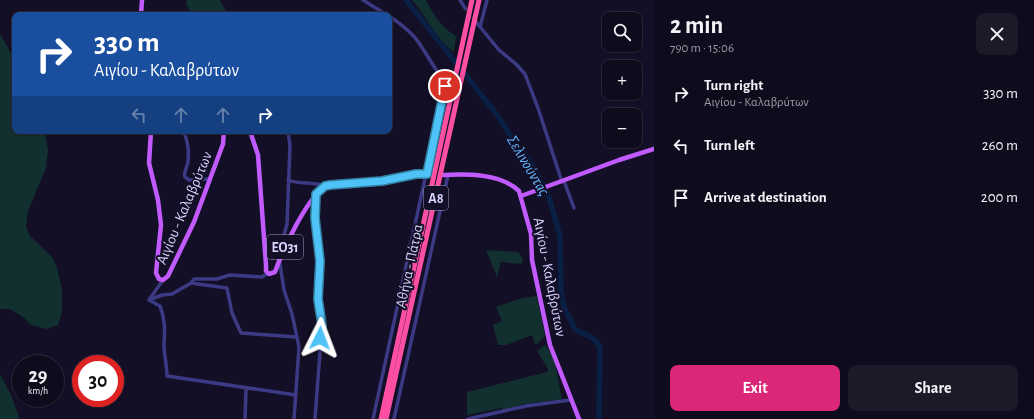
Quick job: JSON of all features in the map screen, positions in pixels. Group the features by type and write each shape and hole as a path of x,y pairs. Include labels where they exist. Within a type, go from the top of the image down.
{"highway":[{"name":"Αθήνα - Πάτρα","path":"381,419 472,0"},
{"name":"Αθήνα - Πάτρα","path":"387,417 479,0"}],"main road":[{"path":"141,12 142,0"},
{"name":"Αιγίου - Καλαβρύτων","path":"151,134 149,163 158,200 161,225 156,273 159,279 163,280 168,276 191,228 223,144 224,134"},
{"name":"ΕΟ31","path":"251,134 258,155 260,201 266,266 268,273 273,274 275,272 280,258 310,203 316,194 325,186"},
{"path":"445,175 493,178 504,181 518,189 521,196 619,160 654,150"},
{"path":"325,186 382,181 416,174 429,174"},
{"name":"Αιγίου - Καλαβρύτων","path":"521,196 531,234 532,260 550,345 570,400 579,419"}],"street":[{"path":"364,0 382,12"},
{"path":"460,0 465,8"},
{"path":"480,27 487,0"},
{"path":"373,419 399,299 429,174 445,82 431,63 420,44 400,23 392,18"},
{"path":"476,22 502,54 519,66 527,79 574,208"},
{"path":"184,134 187,144 188,159 184,174 185,178 189,180 210,179"},
{"path":"288,134 290,146 287,224 280,250 280,258 284,290 297,336 299,357 294,419"},
{"path":"394,419 421,296 445,175"},
{"path":"288,180 296,183 310,183 325,186"},
{"path":"315,419 322,325 318,299 320,261 315,218 316,194"},
{"path":"149,300 162,295 172,294 191,284 194,279 217,279 232,275 262,277 268,273"},
{"path":"149,300 163,280"},
{"path":"191,284 228,288 231,310 241,333 297,336"},
{"path":"416,297 421,296"},
{"path":"399,299 404,299"},
{"path":"149,300 160,306 163,315 167,376 296,395"},
{"path":"245,419 246,388"},
{"path":"468,419 526,406 570,400"}],"green space":[{"path":"187,0 220,0 226,12 194,12 189,10 186,3"},
{"path":"412,0 426,0 438,20 456,36 454,52 437,35"},
{"path":"0,34 12,55 12,134 45,134 48,151 46,168 28,211 26,227 30,236 53,258 62,289 62,312 58,325 46,329 31,325 23,317 10,309 0,309"},
{"path":"486,250 518,252 523,259 522,264 501,262 497,277"},
{"path":"537,296 545,336 537,344 535,344 532,335 506,345 498,345 493,325 502,321 496,307 522,298"},
{"path":"545,345 555,363 562,399 524,404 503,410 502,408 467,415 467,392 547,372 548,369 537,351"},
{"path":"0,374 12,398 12,407 15,407 20,419 0,419"}],"waterway":[{"name":"Σελινούντας","path":"406,0 495,112 532,165 549,197 560,236 561,291 564,307 575,329 595,340 600,347 599,419"}],"tunnel":[{"path":"465,8 476,21"}],"route":[{"path":"320,338 322,325 318,299 320,261 315,218 316,194 325,186 330,185 394,180 405,176 427,174 445,86"}]}
